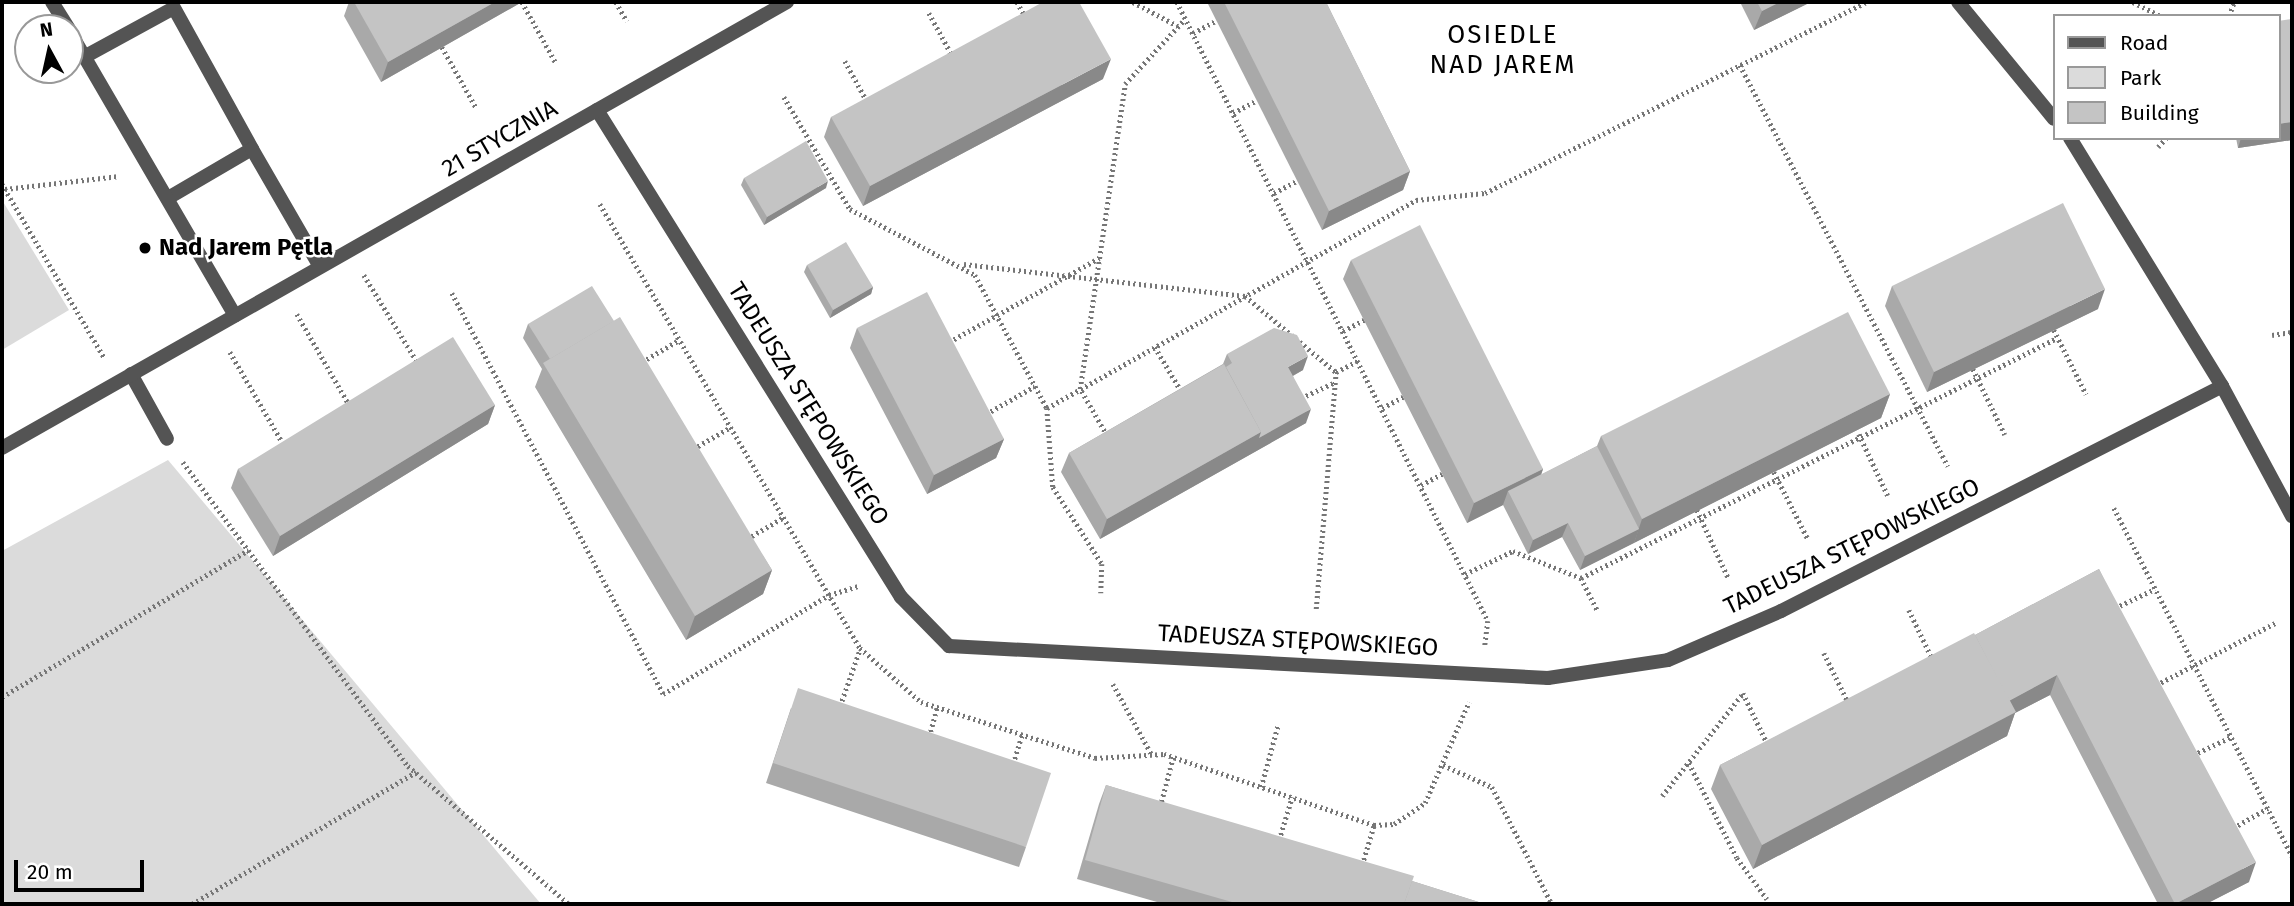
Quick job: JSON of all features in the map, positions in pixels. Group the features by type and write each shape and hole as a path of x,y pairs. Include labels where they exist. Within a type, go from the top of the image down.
{"street":[{"name":"21 STYCZNIA","path":"2,448 787,2"},
{"path":"1958,2 2052,117"},
{"path":"235,316 84,57 174,8 320,267"},
{"name":"TADEUSZA STĘPOWSKIEGO","path":"597,110 888,577 948,646 1548,678 1668,660 1781,611 2222,386"},
{"path":"2072,140 2091,163 2222,386 2292,516"},
{"path":"168,198 252,149"},
{"path":"125,378 167,439"}],"path":[{"path":"522,2 556,63"},
{"path":"616,2 627,21"},
{"path":"1017,2 1030,25"},
{"path":"1133,2 1178,26"},
{"path":"600,204 860,648 895,684 937,708 1107,760 1152,755 1173,757 1374,825 1394,824 1425,803 1443,765 1481,674 1488,621 1177,2"},
{"path":"1047,408 1416,200 1485,193 1866,2"},
{"path":"2133,2 2156,14"},
{"path":"929,13 958,65"},
{"path":"1111,444 1080,389 1125,84 1185,19"},
{"path":"1192,33 1217,20"},
{"path":"442,47 477,109"},
{"path":"845,61 873,111"},
{"path":"1740,65 1948,466"},
{"path":"784,97 850,209 963,264 1245,296 1336,372"},
{"path":"1233,113 1257,100"},
{"path":"2158,147 2164,140"},
{"path":"125,378 4,186 153,172"},
{"path":"1274,193 1297,181"},
{"path":"348,251 422,371"},
{"path":"939,348 1100,258"},
{"path":"963,264 997,316 1047,408 1054,487 1102,564 1101,593"},
{"path":"283,289 354,413"},
{"path":"452,293 663,694 829,595 888,577"},
{"path":"1343,331 1364,320"},
{"path":"215,327 289,453"},
{"path":"2054,330 2086,394"},
{"path":"2272,335 2292,332"},
{"path":"1581,578 1777,479 1858,433 2057,338"},
{"path":"629,370 679,340"},
{"path":"1155,347 1186,400"},
{"path":"1336,372 1358,360"},
{"path":"1973,369 2006,435"},
{"path":"1316,609 1336,372"},
{"path":"1294,402 1336,382"},
{"path":"976,419 1035,386"},
{"path":"1382,408 1404,397"},
{"path":"681,457 731,427"},
{"path":"1858,433 1888,496"},
{"path":"167,439 416,772 569,904"},
{"path":"1774,472 1808,539"},
{"path":"1421,485 1443,474"},
{"path":"2114,508 2292,856"},
{"path":"1697,510 1728,577"},
{"path":"734,547 784,517"},
{"path":"2,697 248,550"},
{"path":"1465,574 1513,551 1581,578 1598,611"},
{"path":"2104,613 2155,589"},
{"path":"1909,610 1938,670"},
{"path":"2146,690 2277,622"},
{"path":"838,710 860,648"},
{"path":"1824,653 1854,715"},
{"path":"1113,683 1152,755"},
{"path":"1662,796 1744,693 1774,757"},
{"path":"927,741 937,708"},
{"path":"1261,787 1278,724"},
{"path":"1012,769 1022,735"},
{"path":"2183,760 2231,737"},
{"path":"1157,821 1173,757"},
{"path":"1689,762 1737,858 1767,899"},
{"path":"1443,765 1492,787 1552,904"},
{"path":"192,904 416,772"},
{"path":"1278,844 1292,797"},
{"path":"2223,834 2268,808"},
{"path":"1361,870 1374,825"}],"green space":[{"path":"2,200 69,310 2,350"},
{"path":"168,460 541,904 2,904 2,551"}],"building":[{"path":"354,2 495,2 388,62"},
{"path":"1043,2 1079,2 1111,59 870,186 831,117"},
{"path":"1224,2 1326,2 1410,171 1329,211"},
{"path":"1757,2 1780,2 1762,11"},
{"path":"2292,19 2292,122 2280,124 2280,21"},
{"path":"806,141 828,181 767,217 744,178"},
{"path":"2063,203 2105,289 1934,372 1892,286"},
{"path":"1420,225 1543,469 1474,503 1351,260"},
{"path":"846,242 873,287 833,310 807,265"},
{"path":"592,286 614,321 550,359 528,324"},
{"path":"927,292 1004,439 934,475 857,328"},
{"path":"1848,312 1890,394 1642,519 1601,436"},
{"path":"620,317 772,570 695,616 543,363"},
{"path":"1274,328 1297,335 1308,356 1288,367 1311,409 1259,438 1261,432 1226,367 1232,363 1227,354"},
{"path":"453,337 495,405 280,536 238,469"},
{"path":"1224,364 1261,432 1107,519 1069,453"},
{"path":"1597,446 1639,529 1585,556 1568,523 1533,540 1508,491"},
{"path":"2099,569 2256,862 2175,904 2057,675 2009,701 1975,635"},
{"path":"1974,633 2016,712 1762,845 1720,765"},
{"path":"798,688 1051,773 1026,847 773,763"},
{"path":"1106,785 1414,876 1404,904 1239,904 1085,860"},
{"path":"1412,881 1485,904 1404,904"}],"place":[{"name":"Nad Jarem Pętla","path":"145,248"}],"district":[{"name":"OSIEDLE NAD JAREM","path":"1503,50"}]}
